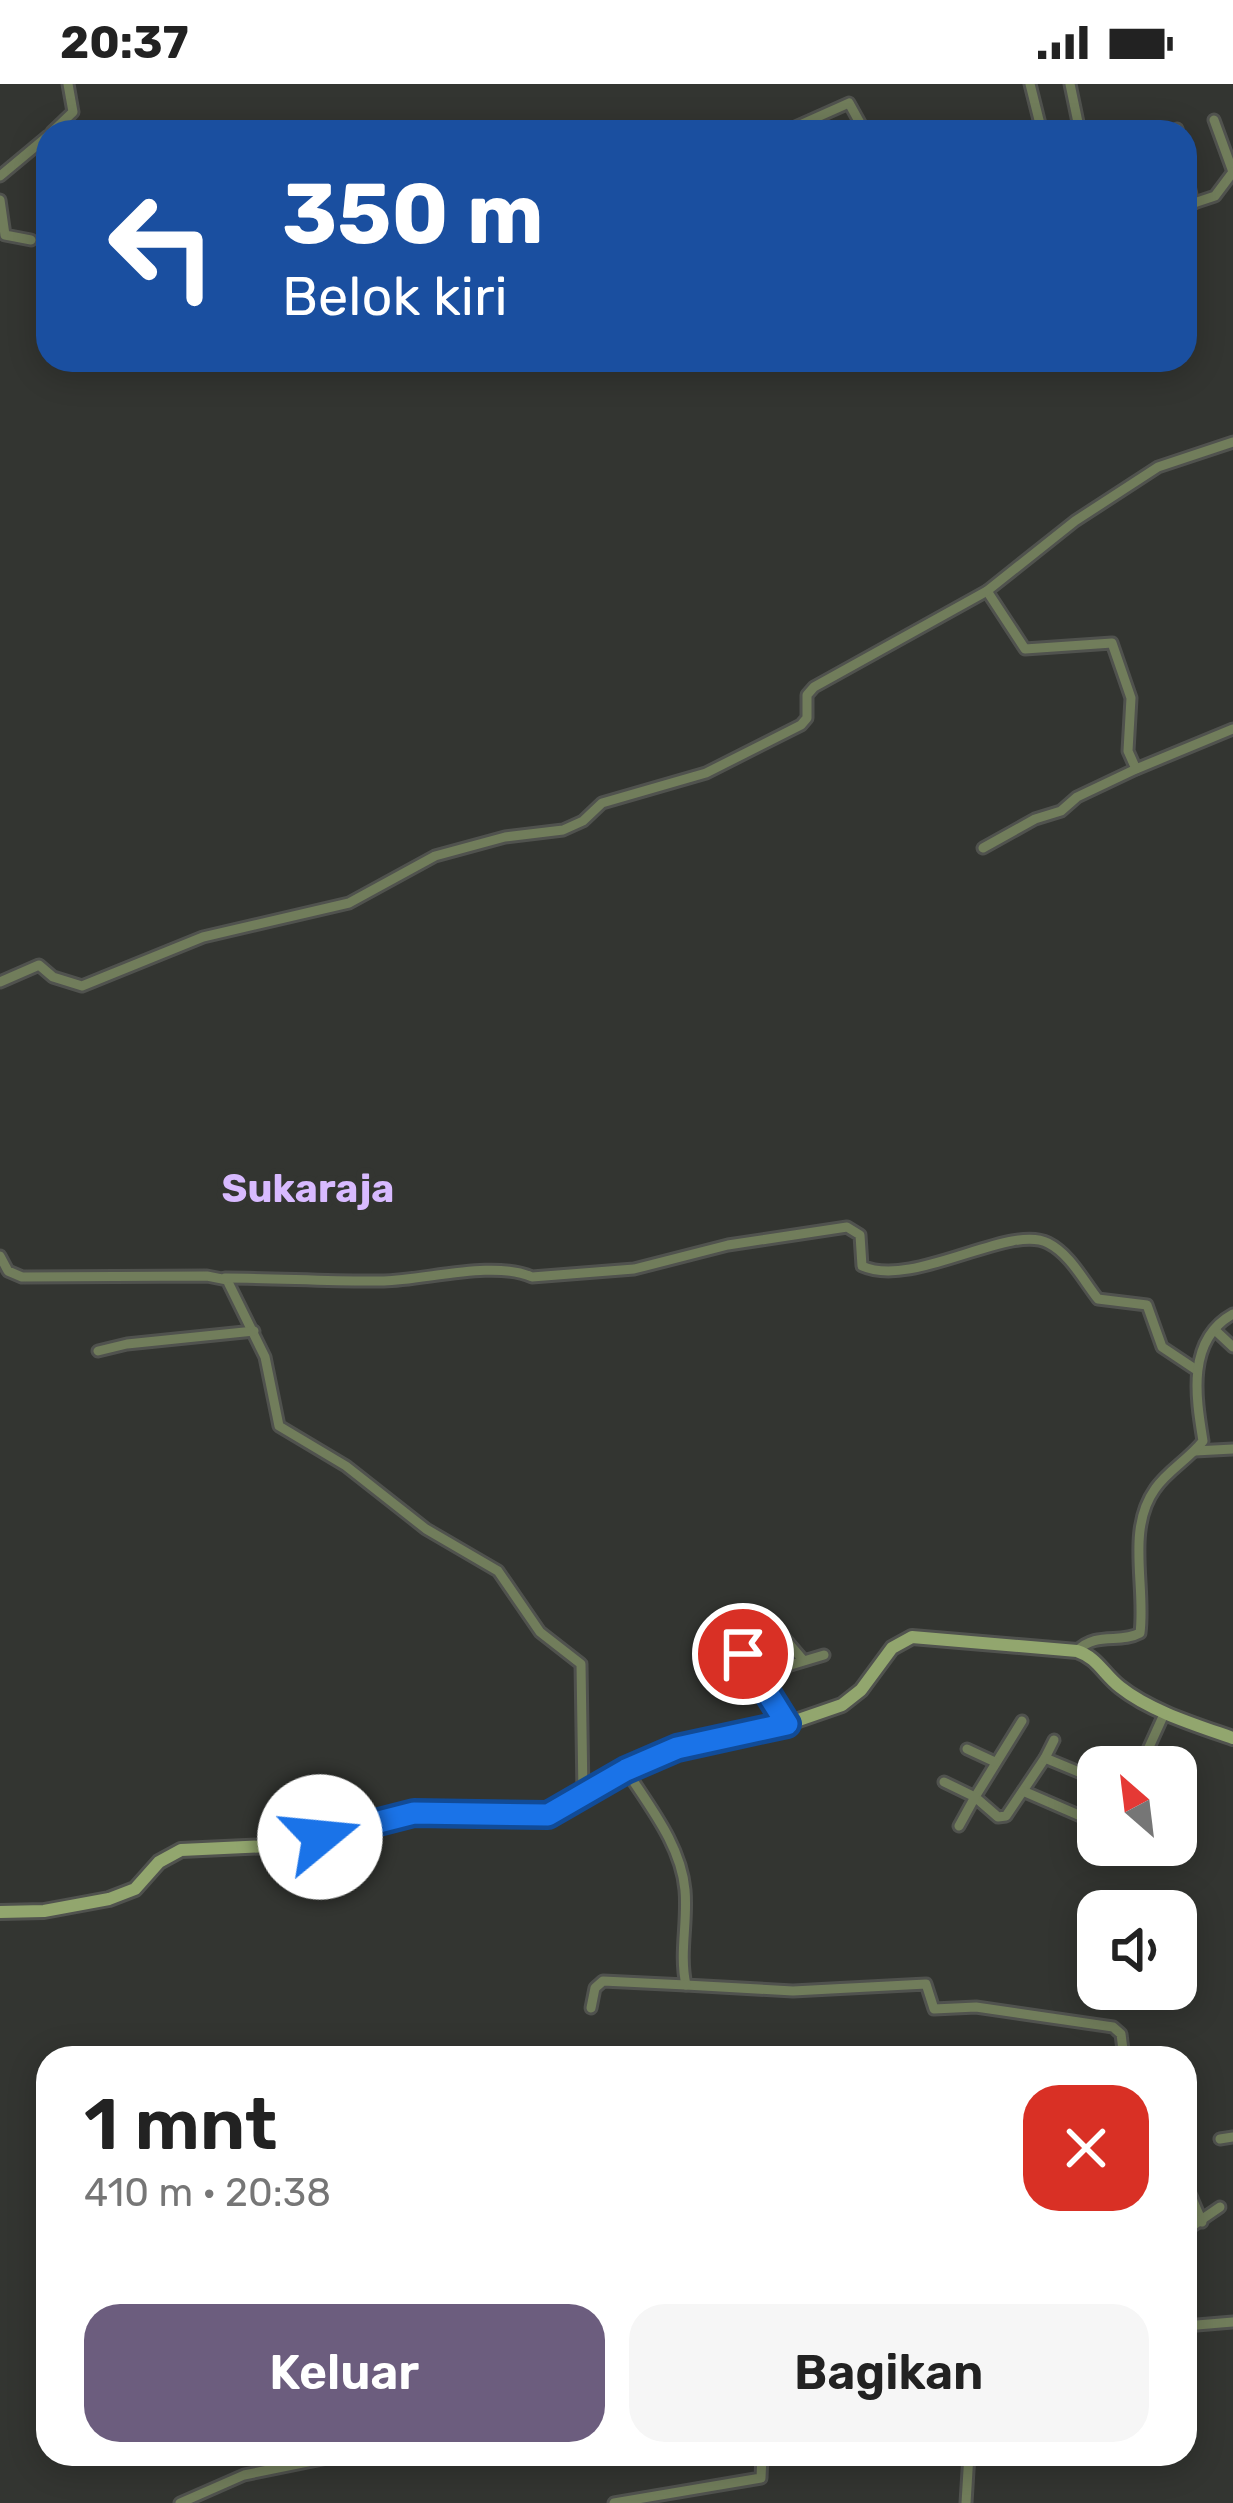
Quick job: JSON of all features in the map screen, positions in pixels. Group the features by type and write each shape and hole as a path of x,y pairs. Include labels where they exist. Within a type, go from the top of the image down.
{"main road":[{"path":"0,1912 44,1911 109,1899 135,1889 159,1862 182,1850 291,1845 414,1813 537,1817 565,1809 626,1770 677,1748 787,1724 854,1697 892,1648 912,1637 1077,1651 1101,1665 1118,1686 1233,1738"}],"street":[{"path":"65,120 73,112 68,84"},
{"path":"1030,84 1039,120"},
{"path":"1070,84 1078,120"},
{"path":"811,120 849,103 858,120"},
{"path":"1197,202 1215,196 1233,172 1214,120"},
{"path":"0,176 36,146"},
{"path":"0,200 5,235 31,240"},
{"path":"0,982 39,965 53,977 82,986 203,937 349,903 435,856 505,837 574,826 602,803 706,773 801,725 807,718 807,695 814,688 987,591 1076,521 1158,466 1233,442"},
{"path":"987,591 1025,649 1112,644 1131,698 1128,751 1136,769"},
{"path":"983,848 1035,819 1061,812 1077,797 1233,729"},
{"path":"0,1256 8,1271 22,1277 392,1281 459,1273 521,1272 532,1277 634,1269 728,1245 847,1227 860,1235 862,1266 871,1270 917,1267 1031,1239 1050,1244 1098,1299 1148,1305 1162,1347 1196,1369"},
{"path":"225,1278 265,1357 279,1426 346,1466 426,1529 491,1566 540,1632 581,1664 583,1795"},
{"path":"1077,1651 1086,1642 1140,1633 1141,1526 1146,1503 1158,1484 1203,1441 1196,1369 1216,1331 1233,1315"},
{"path":"98,1351 254,1331"},
{"path":"1216,1331 1233,1347"},
{"path":"1195,1451 1233,1449"},
{"path":"773,1625 803,1660"},
{"path":"743,1654 787,1724"},
{"path":"758,1675 824,1654"},
{"path":"1150,1746 1166,1711"},
{"path":"959,1826 1022,1721"},
{"path":"944,1782 1003,1817 1054,1740"},
{"path":"967,1749 995,1762"},
{"path":"1045,1758 1077,1771"},
{"path":"626,1770 674,1848 685,1890 682,1949 686,1985"},
{"path":"1023,1791 1077,1814"},
{"path":"592,2008 595,1988 603,1981 794,1991 926,1984 934,2008 976,2007 1114,2027 1122,2046"},
{"path":"1220,2139 1233,2137"},
{"path":"1197,2225 1220,2207"},
{"path":"1197,2210 1202,2222"},
{"path":"1197,2325 1233,2322"},
{"path":"180,2503 244,2475 288,2466"},
{"path":"614,2503 760,2478 761,2466"},
{"path":"966,2503 968,2466"}],"district":[{"name":"Sukaraja","path":"308,1188"}],"route":[{"path":"320,1837 414,1813 548,1815 626,1770 677,1748 787,1724 743,1654"}]}
